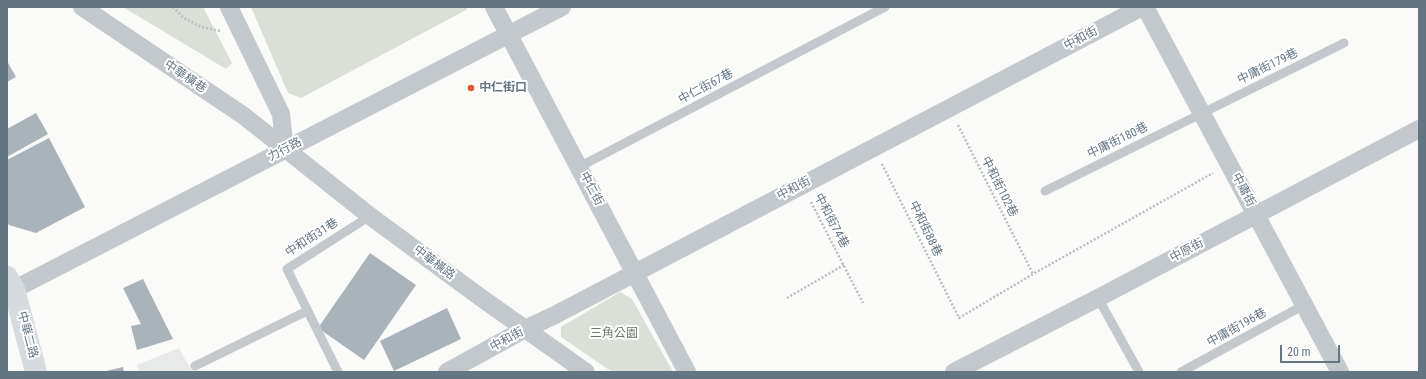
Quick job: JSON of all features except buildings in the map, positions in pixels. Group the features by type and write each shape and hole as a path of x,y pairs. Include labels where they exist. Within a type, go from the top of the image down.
{"main road":[{"name":"中華二路","path":"9,286 36,372"}],"street":[{"name":"中華橫巷","path":"82,7 244,116 285,150"},
{"path":"229,7 281,114 285,150"},
{"name":"中仁街","path":"494,7 688,372"},
{"name":"力行路","path":"9,286 285,150 562,7"},
{"name":"中和街","path":"447,372 525,329 635,273 1142,7"},
{"name":"中庸街","path":"1145,7 1340,372"},
{"name":"中原街","path":"954,372 1098,298 1419,128"},
{"name":"中華橫路","path":"285,150 370,216 480,297 586,372"}],"lane":[{"name":"中仁街67巷","path":"579,167 885,7"},
{"name":"中庸街179巷","path":"1202,113 1344,43"},
{"name":"中庸街180巷","path":"1045,190 1202,113"},
{"name":"中和街31巷","path":"338,372 287,269 370,216"},
{"path":"1098,298 1139,372"},
{"name":"中庸街196巷","path":"1181,372 1304,305"},
{"path":"195,366 308,311"}],"path":[{"path":"173,7 184,18 201,27 224,32"},
{"name":"中和街102巷","path":"949,108 1033,274"},
{"name":"中和街88巷","path":"874,148 959,318 1033,274"},
{"path":"1033,274 1229,164"},
{"name":"中和街74巷","path":"802,185 863,303"},
{"name":"中和街74巷","path":"787,298 844,265"}],"shaded area":[{"path":"179,348 192,372 139,372 137,365"}],"green space":[{"path":"123,7 203,7 232,63 226,69"},
{"path":"251,7 468,7 466,10 301,98 288,93"},
{"name":"三角公園","path":"620,292 632,299 673,372 612,372 561,337 561,327"}],"place":[{"name":"中仁街口","path":"471,88"}]}
